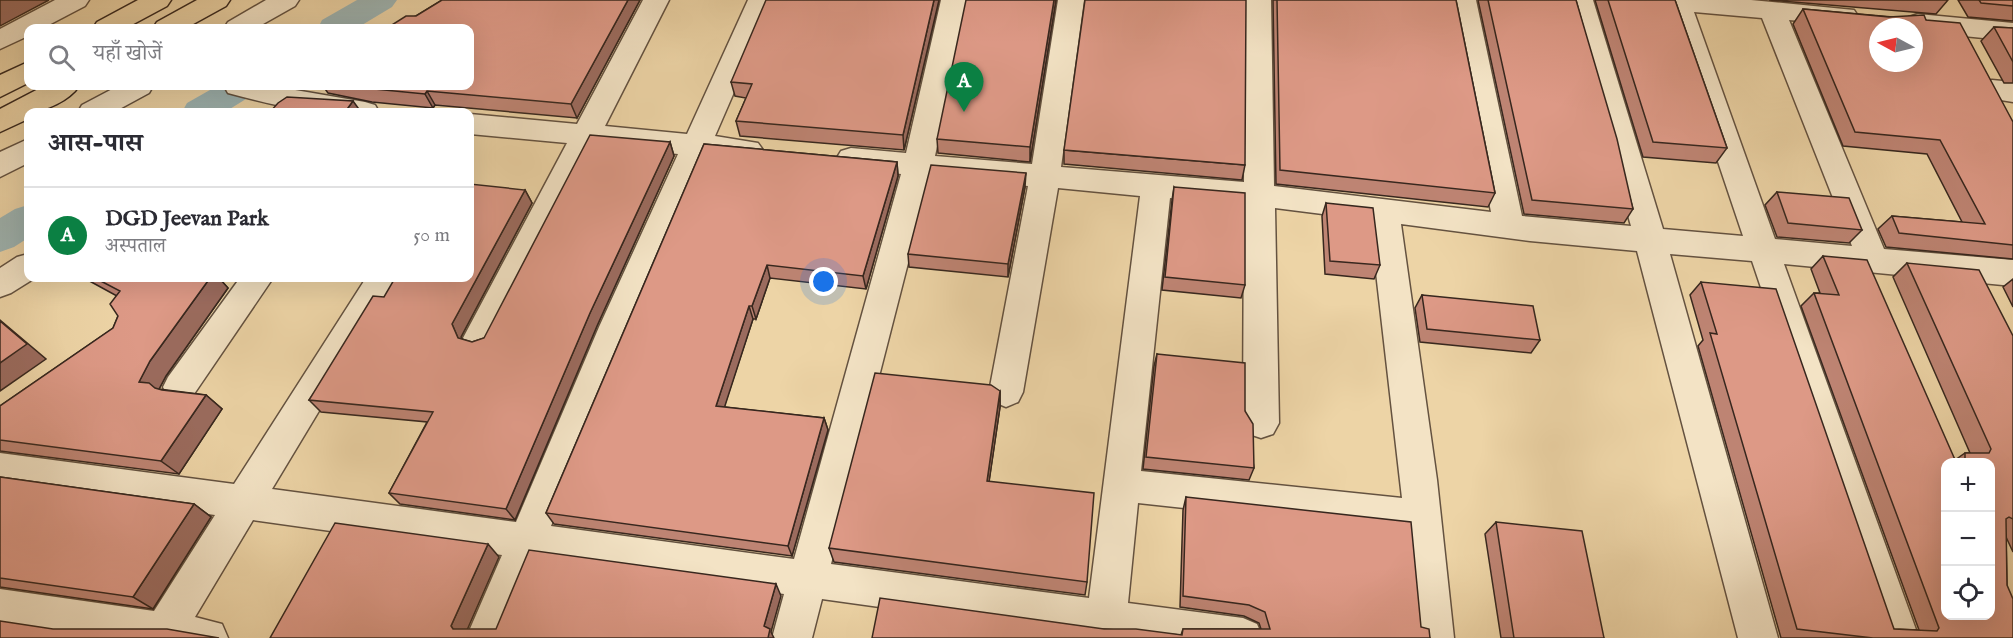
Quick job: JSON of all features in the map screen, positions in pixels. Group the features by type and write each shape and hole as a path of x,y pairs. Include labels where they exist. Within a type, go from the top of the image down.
{"main road":[{"path":"113,24 158,0"},
{"path":"173,24 217,0"},
{"path":"0,87 24,73"},
{"path":"25,108 58,90"},
{"path":"0,122 24,109"}],"street":[{"path":"30,24 76,0"},
{"path":"244,24 286,0"},
{"path":"480,339 656,0"},
{"path":"486,638 616,327 762,0"},
{"path":"792,638 918,165 954,0"},
{"path":"1006,392 1045,177 1071,0"},
{"path":"1258,0 1261,423"},
{"path":"1463,0 1509,226"},
{"path":"1580,0 1650,239 1758,638"},
{"path":"1944,0 1991,78 2008,121"},
{"path":"1899,638 1855,517 1765,250 1662,1 2013,32"},
{"path":"1772,11 1873,270"},
{"path":"0,40 24,27"},
{"path":"99,108 132,90"},
{"path":"254,90 342,108"},
{"path":"474,129 779,153"},
{"path":"0,166 24,152"},
{"path":"825,157 1259,195 1509,226 1765,250 1873,270 1975,269 2013,273"},
{"path":"1106,620 1156,186"},
{"path":"1384,211 1423,517 1434,638"},
{"path":"0,284 24,269"},
{"path":"1975,269 1991,301"},
{"path":"180,387 254,282"},
{"path":"163,632 381,282"},
{"path":"0,469 1243,638"},
{"path":"1120,485 1423,517"},
{"path":"0,608 208,638"}],"building":[{"path":"442,0 628,0 571,104 427,91 425,94 384,90 474,90 474,24 393,24 406,16 416,16"},
{"path":"766,0 934,0 903,135 736,121 752,84 731,82"},
{"path":"966,0 1054,0 1030,147 937,139"},
{"path":"1085,0 1246,0 1245,165 1064,150"},
{"path":"1277,0 1456,0 1495,193 1280,170"},
{"path":"1488,0 1576,0 1617,139 1633,209 1532,200"},
{"path":"1608,0 1675,0 1727,148 1653,142"},
{"path":"1979,0 2013,0 2013,6 1981,3"},
{"path":"1803,9 1889,17 1924,15 1926,20 1960,23 2013,122 2013,245 1899,233 1892,216 1985,224 1940,140 1855,132"},
{"path":"1994,27 2013,28 2013,62"},
{"path":"287,97 353,101 348,108 274,108"},
{"path":"590,135 670,142 590,313 506,509 389,493 433,412 309,400 373,296 384,297 393,282 474,282 474,184 525,190 452,324 458,338 472,342 484,338"},
{"path":"704,144 897,162 863,276 767,265 752,306 749,306 716,406 824,418 788,546 546,513"},
{"path":"931,165 1026,173 1008,264 908,254"},
{"path":"1174,187 1245,193 1245,285 1165,277"},
{"path":"1777,192 1849,198 1862,230 1788,223"},
{"path":"1326,203 1373,208 1380,265 1330,261"},
{"path":"1823,256 1867,260 1954,458 1941,458 1941,620 1995,620 1995,458 1965,458 1965,453 1989,453 1991,449 1907,263 1979,270 2013,336 2013,519 2009,517 2006,519 2007,585 2013,599 2013,638 1873,638 1797,629 1710,333 1717,334 1701,282 1776,289 1894,629 1937,631 1939,628 1814,293 1839,295"},
{"path":"103,282 207,282 150,361 139,382 149,383 162,390 206,395 161,461 0,440 0,406 113,328 118,316 110,304 120,291"},
{"path":"1422,295 1533,306 1540,340 1427,329"},
{"path":"0,321 27,344 0,363"},
{"path":"1157,354 1245,363 1245,411 1253,424 1254,468 1146,457"},
{"path":"875,373 991,385 1000,391 987,481 1094,493 1087,582 829,548"},
{"path":"0,477 194,504 133,597 0,578"},
{"path":"1186,497 1411,522 1421,627 1429,629 1430,638 872,638 880,598 1104,629 1136,629 1182,635 1183,629 1270,629 1265,612 1249,605 1183,596"},
{"path":"1496,522 1582,531 1604,638 1514,638"},
{"path":"335,523 488,544 451,626 453,629 496,629 529,550 776,584 764,626 770,629 768,638 270,638"},
{"path":"0,621 53,629 167,629 219,638 0,638"}],"waterway":[{"path":"341,24 381,0"},
{"path":"206,108 235,90"},
{"path":"0,237 24,222"}],"place":[{"name":"DGD Jeevan Park","path":"964,112"}]}
